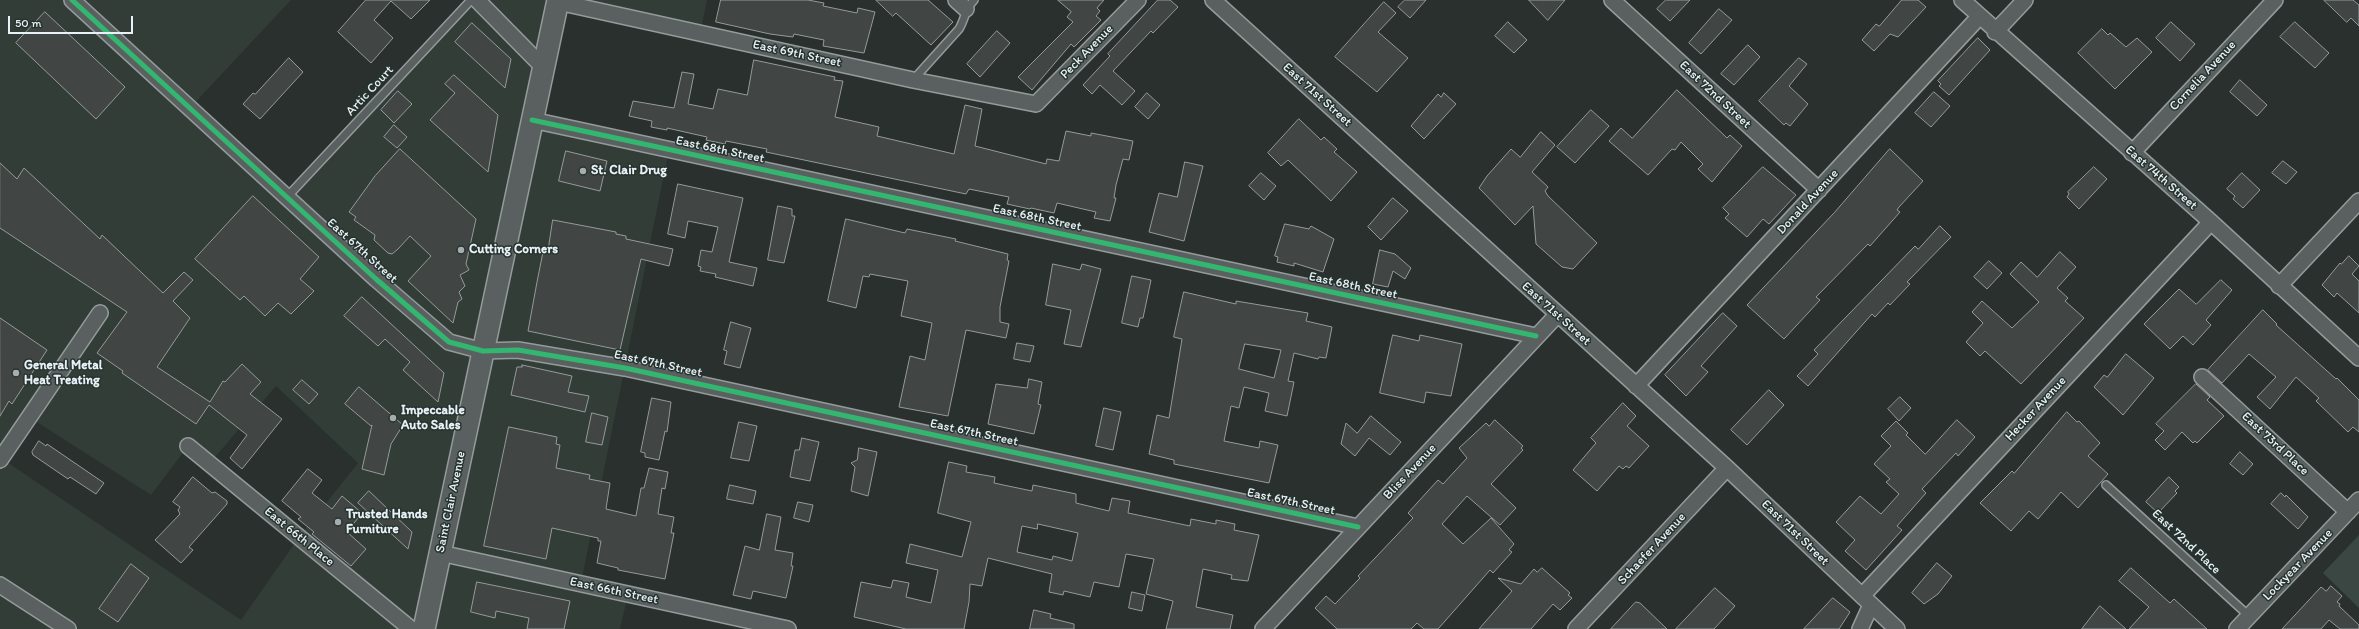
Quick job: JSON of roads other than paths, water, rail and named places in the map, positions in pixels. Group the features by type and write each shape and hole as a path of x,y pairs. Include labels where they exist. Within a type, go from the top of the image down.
{"main road":[{"name":"Saint Clair Avenue","path":"424,629 558,1"}],"street":[{"name":"East 67th Street","path":"72,0 376,279 449,342 483,351 518,350 625,368 1358,527"},
{"path":"477,0 544,68"},
{"name":"Peck Avenue","path":"1036,104 1138,0"},
{"name":"East 71st Street","path":"1213,0 1557,315 1727,468 1897,629"},
{"name":"East 72nd Street","path":"1612,0 1819,190"},
{"name":"East 74th Street","path":"1962,0 1995,32 2211,222 2359,358"},
{"path":"1995,32 2025,0"},
{"name":"Cornelia Avenue","path":"2132,153 2275,0"},
{"name":"East 69th Street","path":"558,1 913,80 1036,104"},
{"name":"Donald Avenue","path":"1636,386 1980,16"},
{"name":"East 68th Street","path":"532,120 1536,336"},
{"path":"2279,286 2359,201"},
{"name":"Hecker Avenue","path":"1860,629 1867,601 2211,222"},
{"path":"0,460 100,313"},
{"name":"Bliss Avenue","path":"1263,629 1557,315"},
{"name":"East 73rd Place","path":"2202,377 2348,512"},
{"name":"East 66th Place","path":"188,446 411,629"},
{"name":"Schaefer Avenue","path":"1576,629 1727,468"},
{"name":"Lockyear Avenue","path":"2237,629 2359,500"},
{"name":"East 66th Street","path":"440,553 788,629"},
{"path":"0,585 68,629"}],"lane":[{"name":"Artic Court","path":"287,198 471,0"},
{"path":"913,80 958,29 963,21 965,3"},
{"name":"East 72nd Place","path":"2106,484 2249,616"}],"place":[{"name":"St. Clair Drug","path":"583,171"},
{"name":"Cutting Corners","path":"461,250"},
{"name":"General Metal Heat Treating","path":"16,373"},
{"name":"Impeccable Auto Sales","path":"393,418"},
{"name":"Trusted Hands Furniture","path":"338,522"}]}
